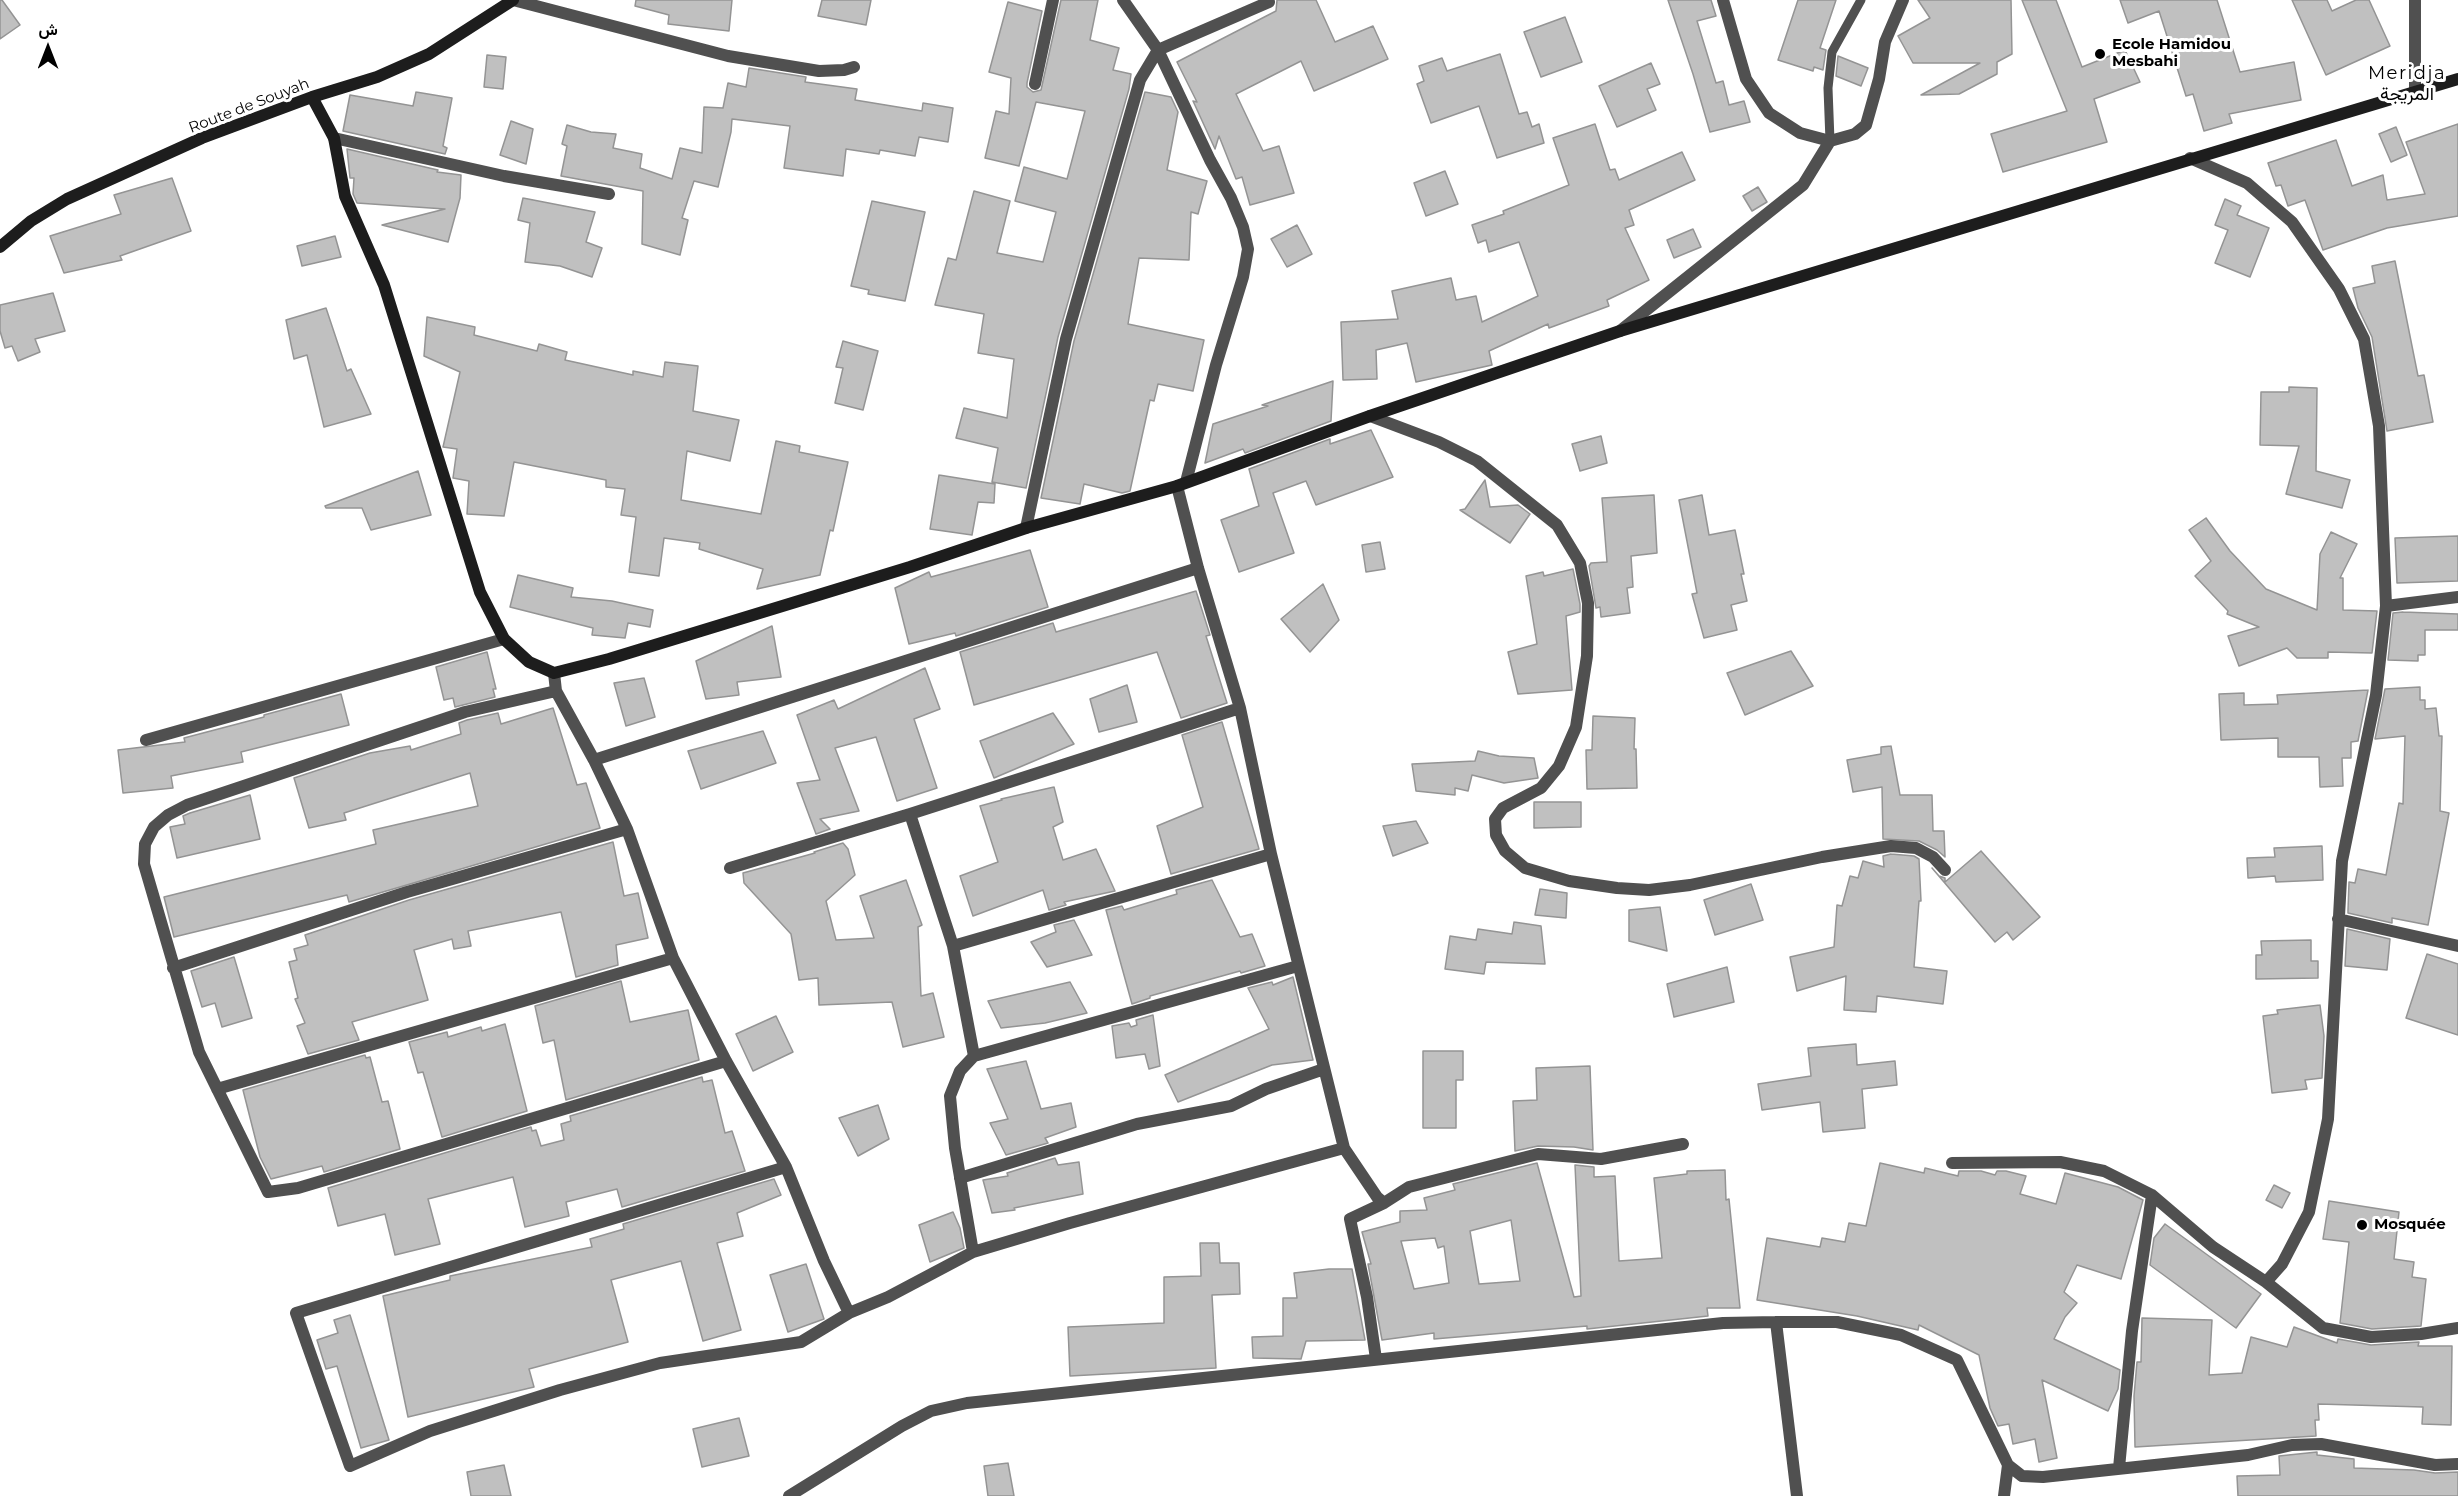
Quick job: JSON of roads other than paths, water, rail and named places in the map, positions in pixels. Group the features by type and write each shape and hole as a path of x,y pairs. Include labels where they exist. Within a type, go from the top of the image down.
{"street":[{"path":"513,0 728,56 819,71 844,70 854,67"},
{"name":"Route de Souyah","path":"0,247 31,221 67,199 202,138 377,77 429,54 513,0"},
{"path":"1035,84 1053,0"},
{"path":"1123,0 1158,50 1210,160 1231,198 1243,227 1248,249 1243,277 1182,484 1198,568 1240,708 1271,854 1344,1148 1377,1197 1384,1203"},
{"path":"1723,0 1746,79 1769,113 1800,133 1830,141 1855,134 1866,125 1880,79 1885,42 1903,0"},
{"path":"2415,0 2415,93"},
{"path":"1026,528 1066,339 1140,80 1158,50 1269,2"},
{"path":"312,98 334,138 345,196 384,285 480,592 504,639 529,662 554,673 620,656 899,570 1026,528 1182,484 1370,416 1620,331 2458,79"},
{"path":"334,138 504,176 609,194"},
{"path":"1620,331 1803,185 1830,141"},
{"path":"2190,158 2247,183 2292,222 2339,289 2364,339 2379,426 2386,606 2376,695 2342,861 2328,1119 2308,1212 2282,1264 2266,1282"},
{"path":"1370,416 1439,442 1477,461 1557,525 1580,563 1588,603 1587,656 1576,727 1559,766 1541,788 1503,808 1495,819 1496,835 1505,851 1525,868 1569,881 1649,890 1689,885 1822,857 1890,846 1916,848 1933,857 1945,870"},
{"path":"594,760 1198,568"},
{"path":"2386,606 2458,597"},
{"path":"146,740 504,639"},
{"path":"554,673 556,691 594,760 627,828 673,958 726,1061 786,1167 824,1261 849,1313"},
{"path":"556,691 465,712 187,805 168,815 154,827 145,844 144,864 199,1052 268,1192 298,1188 726,1061"},
{"path":"730,868 910,814 1240,708"},
{"path":"910,814 953,946 974,1056"},
{"path":"173,968 406,892 627,828"},
{"path":"953,946 1271,854"},
{"path":"2338,919 2458,945"},
{"path":"217,1089 673,958"},
{"path":"973,1252 960,1178 950,1096 960,1071 974,1056 1298,966"},
{"path":"960,1178 1137,1124 1231,1106 1266,1089 1324,1069"},
{"path":"1376,1359 1367,1297 1350,1219 1384,1203 1409,1187 1538,1154 1601,1159 1683,1144"},
{"path":"786,1167 296,1313 350,1466 430,1431 560,1390 660,1363 801,1342 849,1313 888,1297 973,1252 1344,1148"},
{"path":"1952,1163 2060,1162 2104,1171 2152,1195 2213,1247 2266,1282 2323,1328 2371,1337 2421,1334 2458,1328"},
{"path":"2119,1468 2132,1331 2152,1195"},
{"path":"1776,1322 1797,1496"},
{"path":"789,1496 902,1426 931,1411 967,1403 1723,1323 1837,1322 1901,1335 1957,1360 2008,1465 2022,1476 2043,1477 2248,1455 2292,1444 2321,1444 2435,1465 2458,1464"},
{"path":"2004,1496 2008,1465"}],"lane":[{"path":"1830,141 1828,88 1832,51 1861,0"}],"place":[{"name":"Ecole Hamidou Mesbahi","path":"2100,54"},
{"name":"Mosquée","path":"2362,1225"}],"district":[{"name":"Meridja المريجة","path":"2407,84"}]}
